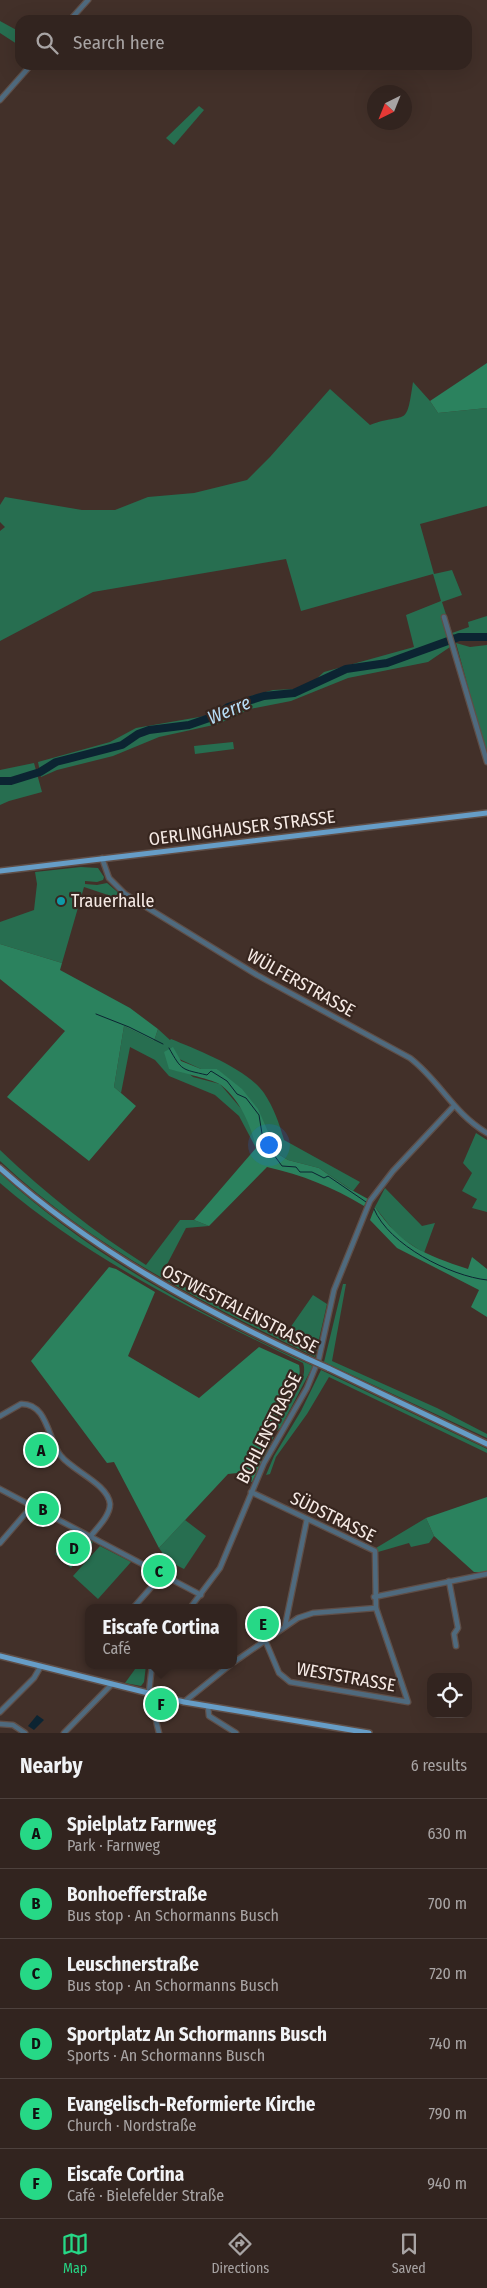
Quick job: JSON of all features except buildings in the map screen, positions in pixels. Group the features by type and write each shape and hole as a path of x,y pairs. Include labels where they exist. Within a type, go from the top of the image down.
{"main road":[{"name":"OERLINGHAUSER STRASSE","path":"0,872 102,858 487,813"},
{"name":"OSTWESTFALENSTRASSE","path":"0,1168 56,1215 129,1266 198,1305 487,1444"},
{"path":"0,1656 184,1702 369,1733"}],"street":[{"path":"74,15 88,0"},
{"path":"0,100 27,70"},
{"path":"444,617 487,762"},
{"name":"WÜLFERSTRASSE","path":"102,858 109,878 125,894 257,975 410,1058 426,1070 464,1117 487,1133"},
{"name":"BOHLENSTRASSE","path":"194,1604 220,1568 269,1452 295,1409 314,1372 334,1290 370,1201 393,1171 454,1107"},
{"path":"0,1416 22,1404 33,1407 41,1414 62,1458 94,1482 106,1496 110,1507 90,1537"},
{"path":"0,1488 202,1595"},
{"name":"SÜDSTRASSE","path":"253,1493 375,1550 374,1597 376,1608"},
{"path":"0,1543 31,1506"},
{"path":"285,1626 307,1519"},
{"path":"374,1597 487,1574"},
{"path":"137,1604 162,1575"},
{"path":"449,1581 458,1628 454,1634 456,1646"},
{"path":"237,1660 298,1618 313,1613 376,1608"},
{"name":"WESTSTRASSE","path":"265,1640 279,1673 290,1682 408,1702 376,1608"},
{"path":"0,1712 34,1678 40,1666"},
{"path":"152,1669 149,1692 159,1733"},
{"path":"184,1702 225,1669"},
{"path":"64,1733 112,1684"},
{"path":"208,1706 208,1716 236,1733"},
{"path":"0,1724 13,1725 25,1733"}],"green space":[{"path":"0,21 15,29 15,43 0,33"},
{"path":"199,106 204,110 174,145 166,138"},
{"path":"487,363 487,408 438,413 430,401"},
{"path":"413,382 438,413 487,408 487,506 420,524 434,574 452,570 462,595 442,602 452,633 447,635 450,647 428,662 348,678 291,701 250,709 218,724 159,737 113,756 57,770 41,777 38,762 110,742 136,728 205,716 251,696 273,690 295,689 314,681 324,672 414,647 406,615 441,601 433,574 301,611 286,559 93,592 0,641 0,531 5,527 0,522 0,505 5,497 82,510 115,510 148,497 194,493 247,480 330,389 370,425 398,418 406,413 409,407"},
{"path":"487,616 487,633 455,636 452,633 469,627 468,622"},
{"path":"456,643 470,647 487,645 487,756"},
{"path":"233,742 234,749 195,754 194,746"},
{"path":"34,763 42,792 0,805 0,770"},
{"path":"81,867 98,868 104,877 103,880 97,882 85,881 85,884 97,885 107,883 129,902 84,887 62,963 0,944 0,922 34,910 37,884 35,872"},
{"path":"0,944 62,963 60,970 130,1008 158,1029 154,1041 124,1026 114,1087 136,1106 89,1161 7,1097 65,1031 0,979"},
{"path":"124,1026 154,1041 158,1029 170,1040 234,1068 256,1084 264,1093 276,1116 284,1140 360,1182 353,1191 319,1168 288,1160 278,1154 269,1138 217,1069 201,1069 164,1052 193,1077 220,1084 244,1112 252,1128 256,1148 239,1116 215,1095 169,1076 155,1060 130,1047 121,1093 114,1087"},
{"path":"173,1047 181,1061 201,1069 217,1069 242,1089 258,1109 278,1154 288,1160 319,1168 368,1199 364,1206 317,1182 267,1167 209,1226 194,1220 256,1148 244,1114 228,1091 212,1081 169,1069 164,1052"},
{"path":"476,1133 487,1140 487,1212 472,1208 477,1199 462,1191 472,1173 463,1163"},
{"path":"0,1150 70,1211 146,1265 180,1220 194,1220 209,1226 186,1228 162,1274 225,1310 283,1338 313,1295 327,1304 315,1357 190,1294 111,1247 35,1192 0,1161"},
{"path":"0,1173 35,1203 110,1258 189,1305 313,1366 281,1427 277,1431 275,1426 303,1378 303,1363 184,1304 107,1260 34,1211 0,1183"},
{"path":"385,1188 422,1226 435,1223 424,1253 397,1235 375,1207"},
{"path":"375,1207 404,1240 415,1247 468,1269 472,1257 487,1269 487,1317 471,1307 479,1290 397,1248 370,1220"},
{"path":"109,1267 116,1269 155,1292 128,1356 199,1398 259,1347 299,1365 300,1373 295,1389 271,1426 274,1436 252,1482 237,1473 228,1474 159,1548 114,1462 107,1463 31,1361"},
{"path":"343,1284 346,1284 332,1361 437,1408 487,1434 487,1438 324,1362"},
{"path":"321,1370 487,1449 487,1453 329,1377 307,1414 276,1457 270,1474 266,1475 274,1456 301,1411"},
{"path":"46,1439 53,1452 41,1458 29,1448 31,1444"},
{"path":"487,1497 487,1572 474,1572 434,1536 426,1518"},
{"path":"426,1518 434,1536 429,1543 411,1547 409,1543 378,1552 376,1548"},
{"path":"185,1520 206,1536 184,1569 168,1561 159,1548"},
{"path":"75,1532 93,1542 71,1568 55,1554"},
{"path":"100,1546 131,1562 98,1599 73,1576"},
{"path":"135,1669 146,1669 144,1682 141,1686 125,1683"}],"water":[{"path":"37,1715 44,1720 34,1730 28,1726"}],"waterway":[{"name":"Werre","path":"0,781 11,781 40,772 56,762 122,745 138,734 149,730 189,725 215,716 228,707 264,696 294,693 346,669 387,663 459,637 487,637"},
{"path":"96,1014 129,1027 163,1044"},
{"path":"169,1048 183,1068 207,1075 211,1071 227,1081 237,1094 246,1098 259,1115 263,1140 282,1166 296,1167 300,1172 312,1172 324,1178 328,1176 366,1202"},
{"path":"374,1209 393,1235 422,1256 456,1272 487,1280"}],"place":[{"name":"Trauerhalle","path":"61,901"},
{"name":"Spielplatz Farnweg","path":"41,1450"},
{"name":"Bonhoefferstraße","path":"43,1509"},
{"name":"Sportplatz An Schormanns Busch","path":"74,1548"},
{"name":"Leuschnerstraße","path":"159,1571"},
{"name":"Evangelisch-Reformierte Kirche","path":"263,1624"},
{"name":"Eiscafe Cortina","path":"161,1704"}]}
